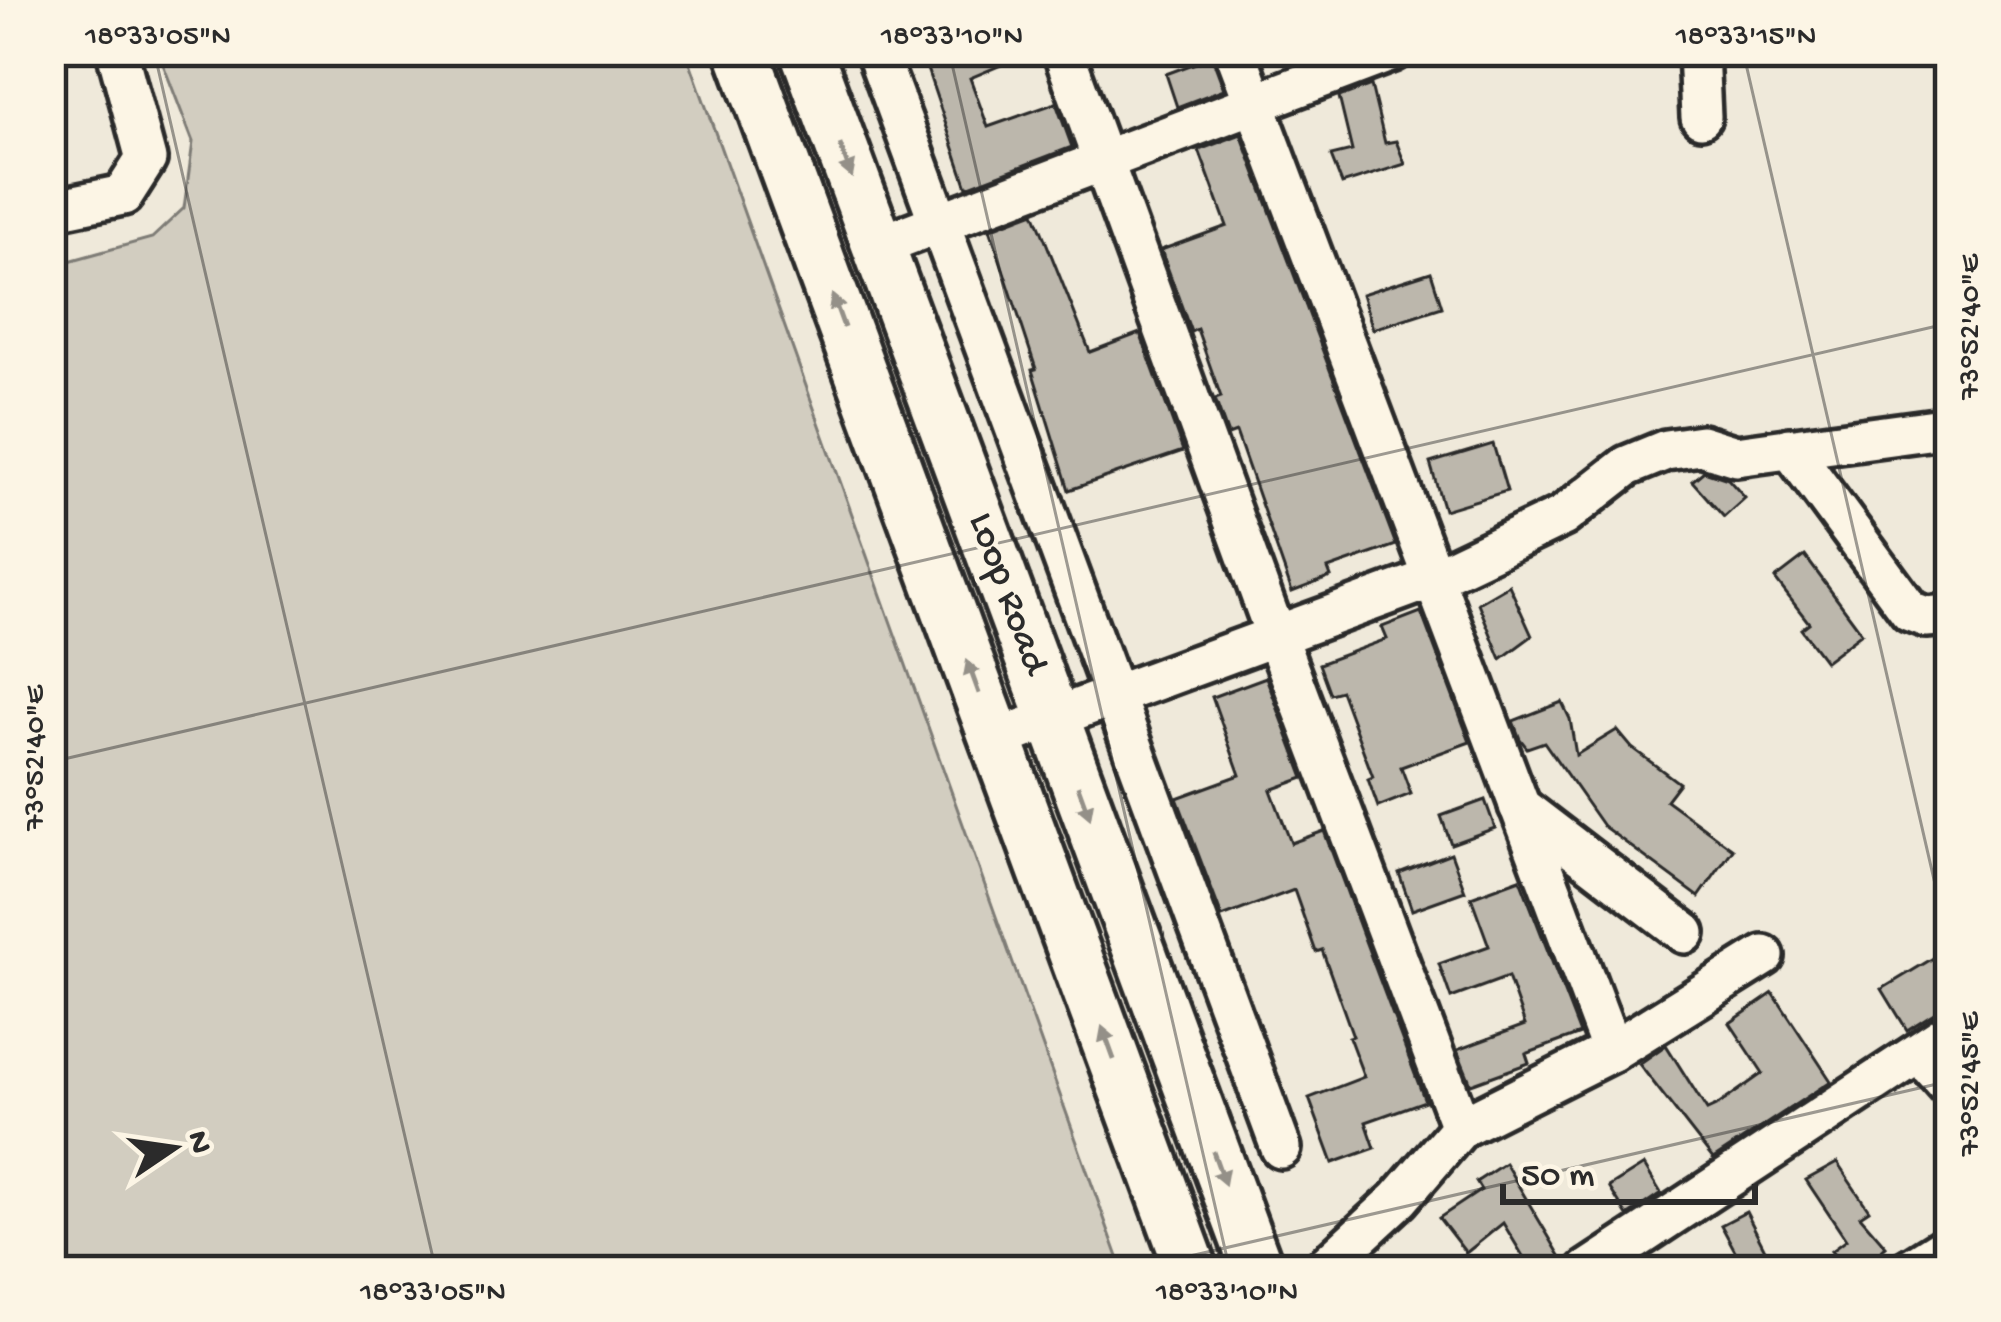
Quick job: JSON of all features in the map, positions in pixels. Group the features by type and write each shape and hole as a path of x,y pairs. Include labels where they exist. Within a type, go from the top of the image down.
{"main road":[{"name":"Loop Road","path":"742,51 1192,1271"},
{"name":"Loop Road","path":"806,51 1258,1271"}],"street":[{"path":"51,210 123,195 146,160 118,51"},
{"path":"876,51 1281,1148"},
{"path":"1063,51 1461,1127"},
{"path":"1235,51 1612,1052"},
{"path":"878,246 1392,51"},
{"path":"1698,51 1701,117"},
{"path":"996,739 1433,578 1563,516 1627,466 1666,450 1701,445 1736,456 1950,427"},
{"path":"1790,448 1910,610 1926,617 1950,615"},
{"path":"1519,806 1684,933"},
{"path":"1321,1271 1399,1199 1461,1127 1612,1052 1764,956"},
{"path":"1587,1271 1935,1043 1950,1088"},
{"path":"1907,1271 1950,1244"}],"shaded area":[{"path":"158,51 686,51 1123,1271 51,1271 51,266 152,238 184,208 193,142"}],"building":[{"path":"921,51 1034,51 970,78 988,127 1056,103 1072,147 967,187"},
{"path":"1212,57 1224,89 1177,107 1166,74"},
{"path":"1371,85 1385,143 1396,141 1405,164 1342,184 1331,156 1352,151 1339,97"},
{"path":"1241,134 1396,545 1328,569 1331,577 1292,592 1236,432 1228,435 1215,399 1221,397 1197,329 1191,332 1161,250 1227,226 1199,150"},
{"path":"1034,212 1090,352 1140,333 1183,451 1069,490 990,229"},
{"path":"1431,272 1442,307 1373,329 1362,294"},
{"path":"1493,444 1507,491 1444,510 1430,463"},
{"path":"1704,471 1728,479 1745,498 1724,517 1692,481"},
{"path":"1805,556 1862,633 1825,661 1801,629 1809,623 1775,579"},
{"path":"1509,585 1532,636 1501,659 1478,603"},
{"path":"1421,612 1470,742 1401,767 1411,794 1378,807 1368,779 1373,777 1341,691 1330,694 1319,664 1387,639 1382,627"},
{"path":"1266,677 1304,778 1271,790 1291,843 1324,831 1425,1101 1366,1122 1375,1148 1333,1163 1309,1098 1364,1077 1322,950 1316,952 1294,890 1222,917 1177,798 1240,775 1212,697"},
{"path":"1562,702 1576,755 1617,730 1632,748 1679,783 1666,800 1733,849 1699,897 1603,826 1544,742 1527,748 1520,739 1513,721"},
{"path":"1485,800 1495,828 1451,844 1441,816"},
{"path":"1451,853 1465,891 1412,910 1399,873"},
{"path":"1520,879 1580,1034 1526,1054 1529,1063 1471,1084 1457,1050 1525,1025 1508,977 1451,998 1439,964 1489,946 1471,897"},
{"path":"1950,948 1950,1003 1907,1030 1882,989"},
{"path":"1773,993 1831,1081 1713,1159 1639,1064 1666,1045 1707,1110 1718,1105 1763,1073 1730,1023"},
{"path":"1505,1163 1565,1264 1563,1271 1532,1271 1503,1223 1466,1253 1439,1218 1481,1190 1476,1182"},
{"path":"1837,1163 1869,1210 1860,1216 1886,1246 1857,1271 1846,1271 1831,1251 1846,1240 1806,1180"},
{"path":"1644,1165 1661,1193 1627,1216 1609,1187"},
{"path":"1746,1212 1776,1271 1746,1271 1721,1225"}]}
